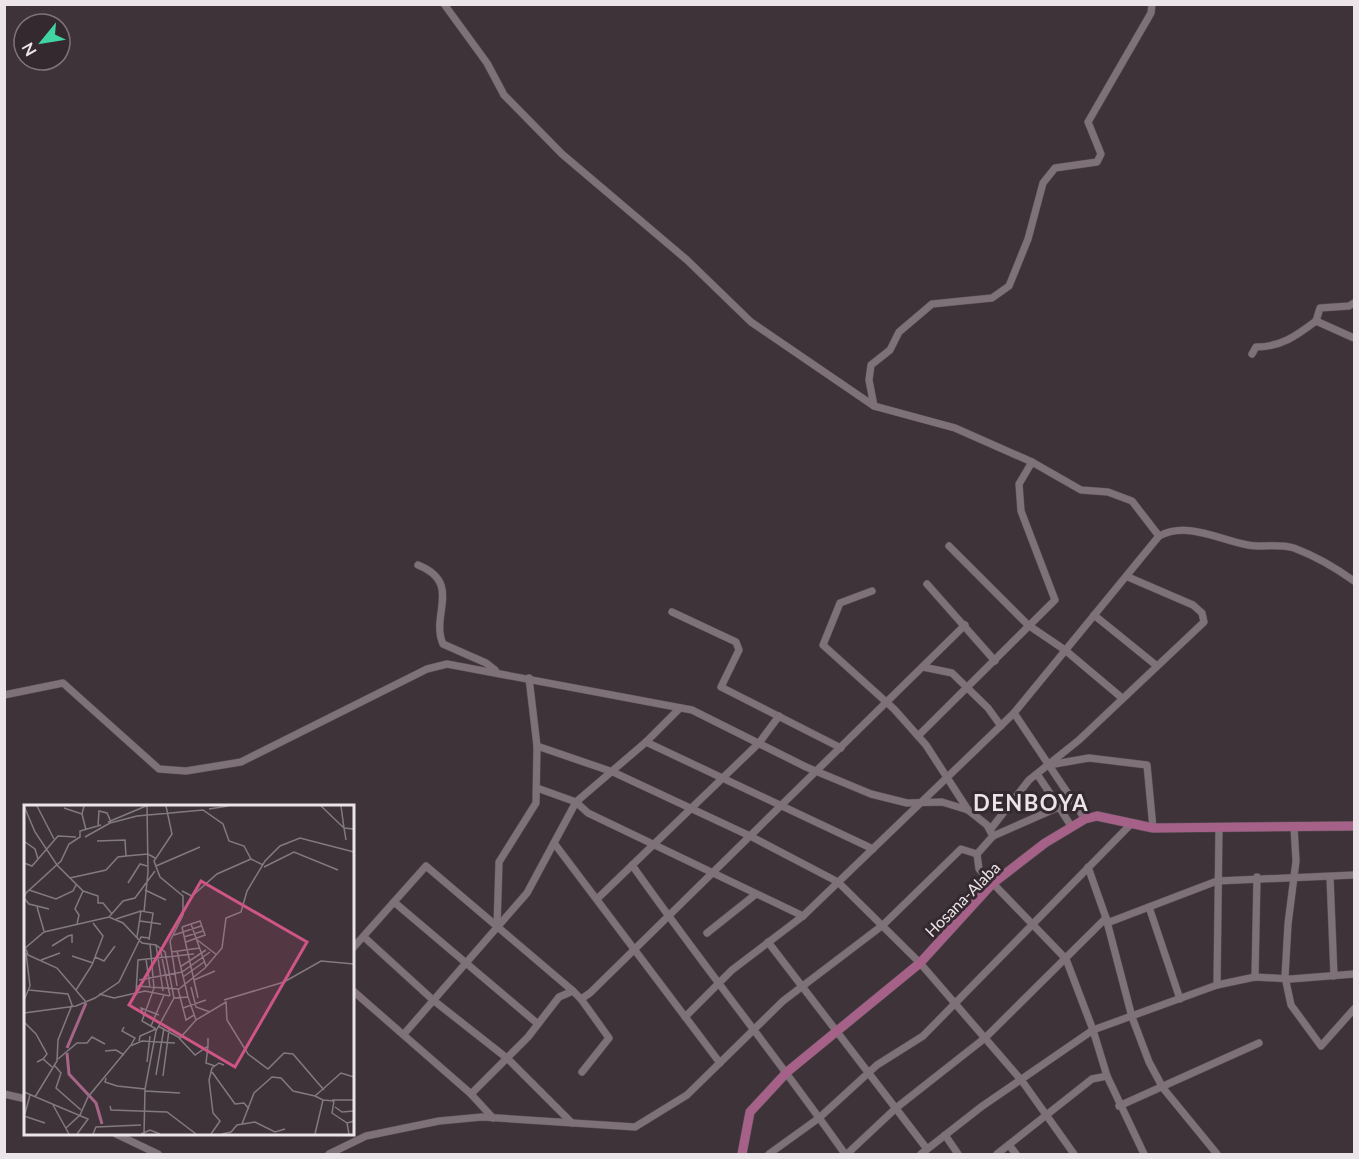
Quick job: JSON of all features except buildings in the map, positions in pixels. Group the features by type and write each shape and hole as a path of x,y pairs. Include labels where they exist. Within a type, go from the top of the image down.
{"main road":[{"name":"Hosana-Alaba","path":"742,1155 750,1112 787,1072 920,963 992,884 1071,826 1097,816 1153,828 1354,826"}],"street":[{"path":"444,4 487,63 504,95 562,154 687,260 751,322 874,406 955,428 1032,462 1081,490 1108,492 1132,501 1159,536"},
{"path":"874,406 869,380 872,365 890,350 899,332 932,304 992,298 1009,286 1028,239 1043,183 1055,168 1097,162 1101,154 1088,122 1140,28 1151,14 1152,4"},
{"path":"1252,354 1256,347 1272,347 1291,339 1316,321 1320,308 1349,306 1354,303"},
{"path":"1316,321 1354,338"},
{"path":"918,736 1055,600 1021,511 1019,484 1032,462"},
{"path":"685,1017 718,983 802,916 1014,713 1128,577 1159,536 1170,531 1187,531 1249,545 1282,546 1330,564 1354,581"},
{"path":"949,546 1030,626 1065,650 1122,698"},
{"path":"417,565 435,575 441,586 444,600 439,635 443,644 486,663 496,672"},
{"path":"1128,577 1193,605 1202,613 1204,622 1079,740 1037,774 977,854 979,869 1034,923 1066,959 1093,1030 1107,1076 1143,1155"},
{"path":"927,584 965,624 995,661"},
{"path":"872,591 840,603 824,645 887,703 918,736 968,810 992,833"},
{"path":"672,612 736,642 739,650 721,687 841,748"},
{"path":"1094,615 1157,666"},
{"path":"581,999 841,748 965,624"},
{"path":"4,695 63,683 159,769 186,771 241,762 427,669 447,664 692,710 817,771 871,794 907,803 942,802 968,810"},
{"path":"923,667 952,673 968,687 1001,726"},
{"path":"497,927 499,862 536,803 537,746 529,678"},
{"path":"404,1034 527,893 576,802 613,772 680,708"},
{"path":"1014,713 1085,819"},
{"path":"597,899 759,743 779,716"},
{"path":"646,742 873,849"},
{"path":"537,746 613,772 750,836 838,882 920,963 956,1004 1022,1081 1074,1155"},
{"path":"1048,765 1089,758 1147,765 1153,828"},
{"path":"1037,774 1071,826"},
{"path":"537,788 576,802 588,813 802,916"},
{"path":"992,833 1059,807"},
{"path":"769,1155 819,1118 868,1072 923,1036 1132,823"},
{"path":"1294,827 1296,861 1285,977 1291,1005 1321,1046 1354,1009"},
{"path":"1217,985 1219,828"},
{"path":"554,843 720,1063"},
{"path":"329,1155 366,1136 439,1120 493,1118 635,1127 687,1095 754,1029 802,987 883,925 961,849 977,854"},
{"path":"632,865 667,915 787,1072 846,1155 896,1108 985,1038 1106,920 1149,907 1217,881 1257,877 1293,879 1354,875"},
{"path":"354,948 426,866 581,999 609,1038 582,1072"},
{"path":"1088,867 1106,920 1132,1017 1149,1062 1163,1088 1217,1155"},
{"path":"1330,876 1334,976"},
{"path":"1255,977 1257,877"},
{"path":"707,933 756,894"},
{"path":"394,902 538,1023"},
{"path":"1149,907 1180,999"},
{"path":"364,937 433,1000 508,1059 572,1123"},
{"path":"768,942 927,1149"},
{"path":"921,1155 981,1107 1022,1081 1093,1030 1217,985 1255,977 1354,974"},
{"path":"471,1094 508,1059 559,997 573,991"},
{"path":"354,992 471,1094 493,1118"},
{"path":"1119,1106 1259,1043"},
{"path":"997,1155 1092,1079 1107,1076"},
{"path":"4,1094 24,1099"},
{"path":"118,1135 158,1155"},
{"path":"945,1135 958,1155"},
{"path":"1009,1145 1016,1155"}],"district":[{"name":"DENBOYA","path":"1031,802"}]}
